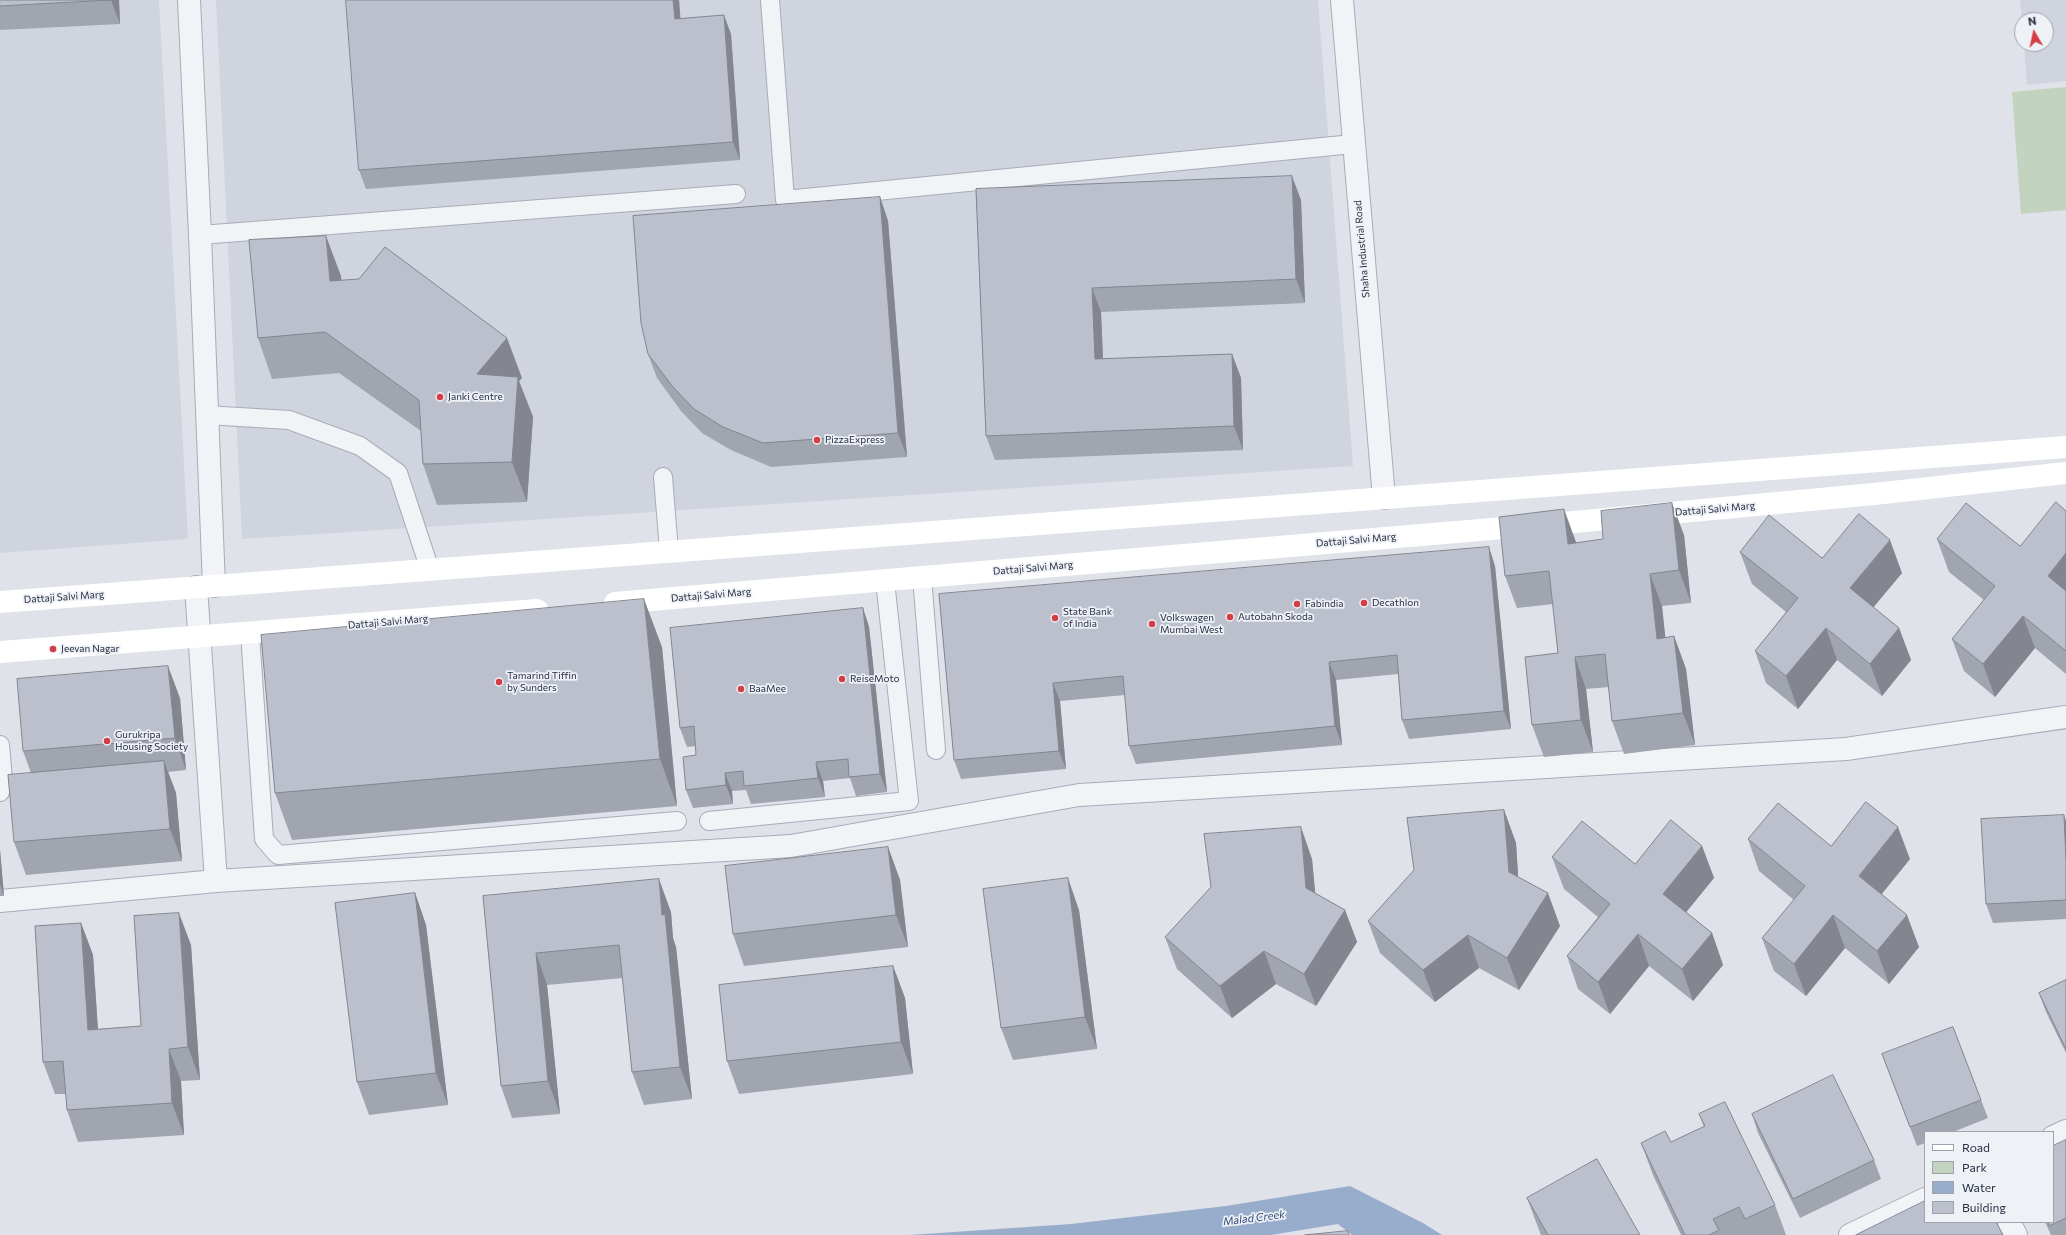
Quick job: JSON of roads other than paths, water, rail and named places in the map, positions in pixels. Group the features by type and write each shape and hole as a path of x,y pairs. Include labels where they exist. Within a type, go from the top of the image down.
{"street":[{"path":"188,0 200,235 206,415 205,586 200,637 216,881"},
{"name":"Shaha Industrial Road","path":"1342,0 1384,498"},
{"name":"Dattaji Salvi Marg","path":"0,602 2066,447"},
{"name":"Dattaji Salvi Marg","path":"592,605 1578,522 1874,494 2066,473"},
{"name":"Dattaji Salvi Marg","path":"0,652 560,608"},
{"path":"0,902 216,881 791,846 1079,795 1846,749 2066,717"},
{"path":"2054,1137 2066,1131"},
{"path":"1850,1235 1924,1199"},
{"path":"2010,1223 2016,1235"}],"lane":[{"path":"770,0 785,200 1353,144"},
{"path":"200,235 736,194"},
{"path":"206,415 289,420 360,446 398,473 430,570"},
{"path":"663,477 669,551"},
{"path":"922,577 936,750"},
{"path":"709,821 909,801 885,581"},
{"path":"250,633 264,839 278,855 677,821"},
{"path":"0,745 3,779 0,792"}],"water":[{"name":"Malad Creek","path":"1350,1186 1423,1223 1442,1235 1352,1235 1338,1224 1271,1235 910,1235 1071,1224 1226,1206"}],"place":[{"name":"Janki Centre","path":"440,397"},
{"name":"PizzaExpress","path":"817,440"},
{"name":"Decathlon","path":"1364,603"},
{"name":"Fabindia","path":"1297,604"},
{"name":"Autobahn Skoda","path":"1230,617"},
{"name":"State Bank of India","path":"1055,618"},
{"name":"Volkswagen Mumbai West","path":"1152,624"},
{"name":"Jeevan Nagar","path":"53,649"},
{"name":"ReiseMoto","path":"842,679"},
{"name":"Tamarind Tiffin by Sunders","path":"499,682"},
{"name":"BaaMee","path":"741,689"},
{"name":"Gurukripa Housing Society","path":"107,741"}]}
